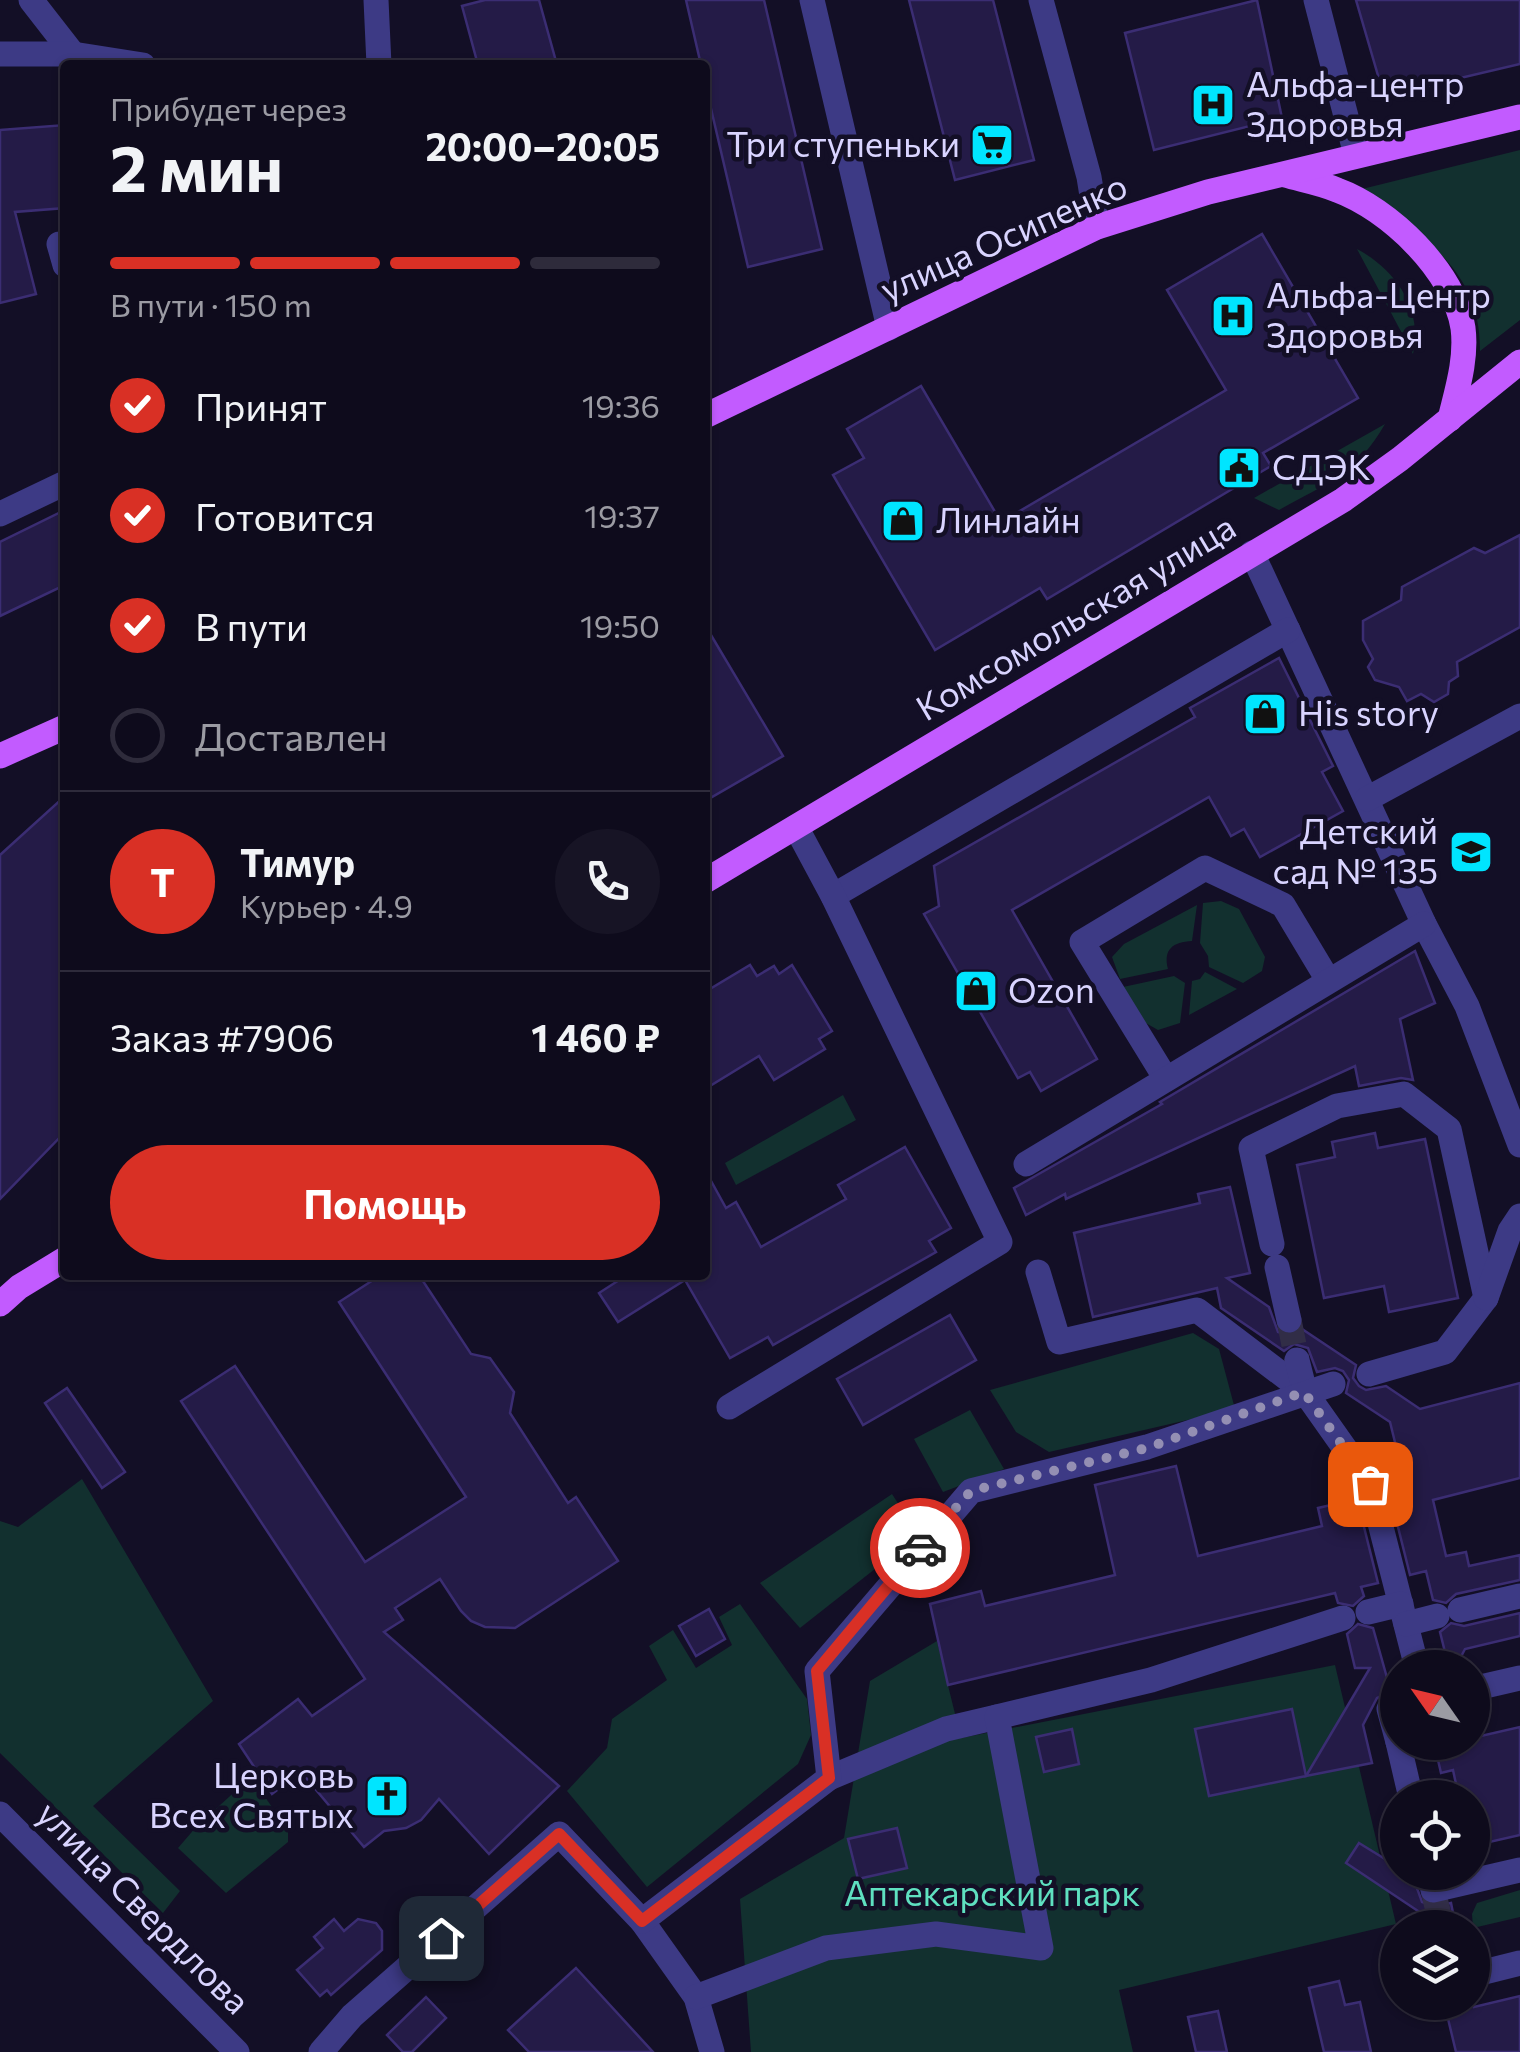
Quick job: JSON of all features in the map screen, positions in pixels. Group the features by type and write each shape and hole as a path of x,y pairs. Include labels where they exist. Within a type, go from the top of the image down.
{"main road":[{"name":"улица Осипенко","path":"710,414 1097,227 1208,192 1520,117"},
{"path":"1282,174 1340,190 1398,228 1430,260 1450,291 1463,327 1463,364 1450,419"},
{"name":"Комсомольская улица","path":"710,878 1343,500 1520,362"},
{"path":"0,756 60,729"},
{"path":"0,1304 19,1287 60,1262"}],"street":[{"path":"31,0 73,54"},
{"path":"376,0 379,60"},
{"path":"812,0 889,328"},
{"path":"1041,0 1089,176 1097,227"},
{"path":"1316,0 1356,156"},
{"path":"0,54 73,54 111,60"},
{"path":"0,514 60,485"},
{"path":"1252,553 1424,924 1467,1006 1520,1145"},
{"path":"833,896 1288,630"},
{"path":"1366,800 1520,716"},
{"path":"729,1407 1000,1242 796,827"},
{"path":"1166,1079 1082,942 1205,868 1282,905 1328,980"},
{"path":"1026,1164 1424,924"},
{"path":"1289,1320 1251,1148 1337,1106 1404,1094 1449,1129 1486,1298"},
{"path":"1368,1374 1445,1352 1486,1298 1510,1231 1520,1216"},
{"path":"1038,1272 1059,1342 1197,1310 1304,1392 1370,1484 1412,1650"},
{"path":"1297,1360 1304,1392"},
{"path":"829,1778 817,1671 971,1491 1147,1448 1334,1384"},
{"path":"1368,1612 1448,1613 1520,1596"},
{"path":"642,1921 829,1778 946,1729 1151,1680 1342,1618"},
{"path":"1490,1685 1520,1678"},
{"path":"696,1998 826,1948 936,1934 1041,1948 997,1717"},
{"name":"улица Свердлова","path":"0,1814 238,2052"},
{"path":"321,2052 352,2016 559,1834 642,1921 696,1998 712,2052"},
{"path":"1490,1877 1520,1870"},
{"path":"1490,1970 1520,1963"}],"green space":[{"path":"1520,150 1520,320 1480,351 1478,322 1458,275 1424,239 1358,190"},
{"path":"1357,249 1384,268 1403,292 1414,322 1413,354"},
{"path":"1385,424 1352,466 1311,492 1279,510 1254,498"},
{"path":"1221,901 1239,909 1265,957 1262,971 1243,983 1209,967 1200,943 1203,903"},
{"path":"1197,905 1192,941 1171,948 1168,969 1120,979 1112,957 1124,944"},
{"path":"1205,972 1237,989 1189,1015 1192,981"},
{"path":"1174,976 1185,983 1180,1023 1158,1030 1144,1022 1123,987"},
{"path":"843,1095 856,1120 736,1185 725,1163"},
{"path":"1193,1333 1219,1349 1235,1409 1049,1452 1016,1432 990,1390"},
{"path":"970,1410 1004,1469 943,1492 914,1439"},
{"path":"82,1479 213,1701 93,1806 180,1891 163,1913 0,1753 0,1521 18,1527"},
{"path":"892,1494 912,1525 880,1565 800,1628 760,1583"},
{"path":"740,1604 807,1699 811,1735 798,1764 647,1887 567,1791 607,1748 612,1719 667,1680 649,1646 673,1630 696,1668 732,1645 719,1617"},
{"name":"Аптекарский парк","path":"937,1641 961,1738 1335,1665 1380,1856 1380,1890 1388,1890 1393,1910 1380,1910 1380,1928 1119,1990 1133,2052 751,2052 740,1899 844,1838 870,1681"},
{"path":"251,1777 288,1830 288,1842 226,1893 178,1848"},
{"path":"1520,1890 1520,1917 1490,1924 1490,1910 1474,1910 1477,1903"}],"building":[{"path":"485,0 539,0 556,60 477,60 462,6"},
{"path":"686,0 764,0 822,249 748,267 710,104 710,60 700,60"},
{"path":"909,0 993,0 1034,160 955,180"},
{"path":"1257,0 1282,118 1154,150 1125,33"},
{"path":"1356,0 1520,0 1520,64 1384,96"},
{"path":"60,125 60,208 15,212 36,294 0,303 0,130"},
{"path":"1262,234 1358,398 1263,453 1271,466 1047,599 1040,588 935,650 833,475 864,458 847,429 921,386 1001,522 1226,390 1167,290"},
{"path":"60,512 60,587 0,616 0,542"},
{"path":"1520,535 1520,627 1457,662 1458,676 1449,682 1448,694 1434,702 1421,694 1407,701 1399,687 1375,680 1368,667 1373,659 1363,640 1363,621 1401,600 1402,587 1474,548 1485,553"},
{"path":"710,633 783,756 710,798"},
{"path":"1279,658 1333,766 1322,772 1343,811 1260,857 1244,829 1231,836 1209,797 1012,910 1097,1059 1041,1091 1030,1072 1018,1078 924,914 939,906 934,866 1195,717 1190,708"},
{"path":"60,801 60,1137 0,1199 0,855"},
{"path":"1415,951 1435,1003 1400,1019 1413,1080 1401,1078 1359,1086 1355,1066 1066,1199 1065,1194 1026,1215 1014,1188"},
{"path":"750,965 757,976 774,966 779,974 792,965 832,1031 819,1039 825,1049 774,1080 759,1056 710,1086 710,989"},
{"path":"1375,1133 1378,1148 1425,1139 1458,1298 1389,1312 1384,1286 1324,1298 1297,1165 1335,1157 1332,1142"},
{"path":"905,1147 951,1228 929,1241 936,1252 773,1345 768,1337 730,1358 685,1280 710,1280 710,1179 726,1208 736,1202 761,1247 846,1199 838,1185"},
{"path":"1230,1187 1250,1273 1227,1278 1269,1307 1278,1332 1292,1336 1302,1329 1356,1365 1353,1378 1359,1386 1366,1390 1386,1386 1420,1409 1520,1383 1520,1478 1433,1500 1446,1556 1466,1552 1469,1566 1520,1555 1520,1580 1456,1594 1446,1603 1433,1600 1426,1571 1410,1575 1389,1491 1406,1487 1390,1422 1346,1393 1349,1380 1343,1371 1335,1368 1317,1372 1308,1348 1294,1344 1284,1351 1221,1308 1217,1288 1093,1317 1074,1233 1200,1203 1198,1194"},
{"path":"373,1280 422,1280 471,1354 490,1358 514,1392 510,1413 568,1503 576,1497 618,1561 515,1628 485,1627 471,1621 440,1579 395,1608 403,1620 384,1632 559,1786 489,1854 439,1799 421,1820 406,1828 384,1831 364,1847 301,1772 272,1794 239,1744 298,1699 312,1716 365,1679 181,1401 235,1366 365,1562 466,1497 339,1302"},
{"path":"619,1280 685,1280 618,1322 599,1293"},
{"path":"950,1315 976,1360 863,1425 837,1379"},
{"path":"67,1388 125,1472 102,1488 45,1403"},
{"path":"1176,1466 1198,1556 1322,1526 1318,1508 1357,1499 1378,1583 1361,1587 1364,1596 1353,1606 1338,1603 1335,1593 948,1685 930,1604 981,1591 985,1606 1115,1575 1095,1485"},
{"path":"709,1609 725,1639 696,1656 679,1626"},
{"path":"1520,1613 1520,1636 1464,1650 1444,1650 1440,1632 1451,1623 1464,1626"},
{"path":"1358,1624 1373,1628 1380,1653 1380,1697 1363,1725 1372,1763 1306,1776 1370,1668 1355,1668 1347,1634"},
{"path":"1292,1709 1306,1776 1209,1796 1195,1729"},
{"path":"1520,1727 1520,1835 1490,1842 1490,1780 1455,1780 1453,1770 1441,1773 1438,1760 1490,1760 1490,1734"},
{"path":"1072,1729 1079,1764 1044,1772 1036,1737"},
{"path":"897,1828 907,1868 858,1879 848,1839"},
{"path":"1359,1843 1380,1856 1380,1886 1346,1863"},
{"path":"1386,1890 1418,1890 1422,1902 1436,1906 1451,1903 1452,1910 1416,1910"},
{"path":"334,1919 344,1931 358,1919 376,1923 382,1931 382,1950 331,1995 327,1990 320,1996 297,1970 323,1948 314,1937"},
{"path":"576,1968 653,2052 529,2052 508,2030"},
{"path":"1339,1981 1345,2005 1360,2002 1371,2052 1324,2052 1309,1988"},
{"path":"1520,1996 1520,2052 1456,2052 1448,2020 1490,2020 1490,2003"},
{"path":"426,1997 446,2018 412,2052 403,2052 387,2035"},
{"path":"1218,2011 1227,2052 1196,2052 1188,2017"}],"tunnel":[{"path":"1289,1320 1297,1360"},
{"path":"1433,1890 1438,1910"}],"way so far":[{"path":"920,1548 971,1491 1147,1448 1304,1392 1370,1484"}],"place":[{"name":"Альфа-центр Здоровья","path":"1213,105"},
{"name":"Три ступеньки","path":"992,145"},
{"name":"Альфа-Центр Здоровья","path":"1233,316"},
{"name":"СДЭК","path":"1239,468"},
{"name":"Линлайн","path":"903,521"},
{"name":"His story","path":"1265,714"},
{"name":"Детский сад № 135","path":"1471,852"},
{"name":"Ozon","path":"976,991"},
{"name":"Церковь Всех Святых","path":"387,1796"}],"route":[{"path":"441,1938 559,1834 642,1921 829,1778 817,1671 920,1548"}]}
